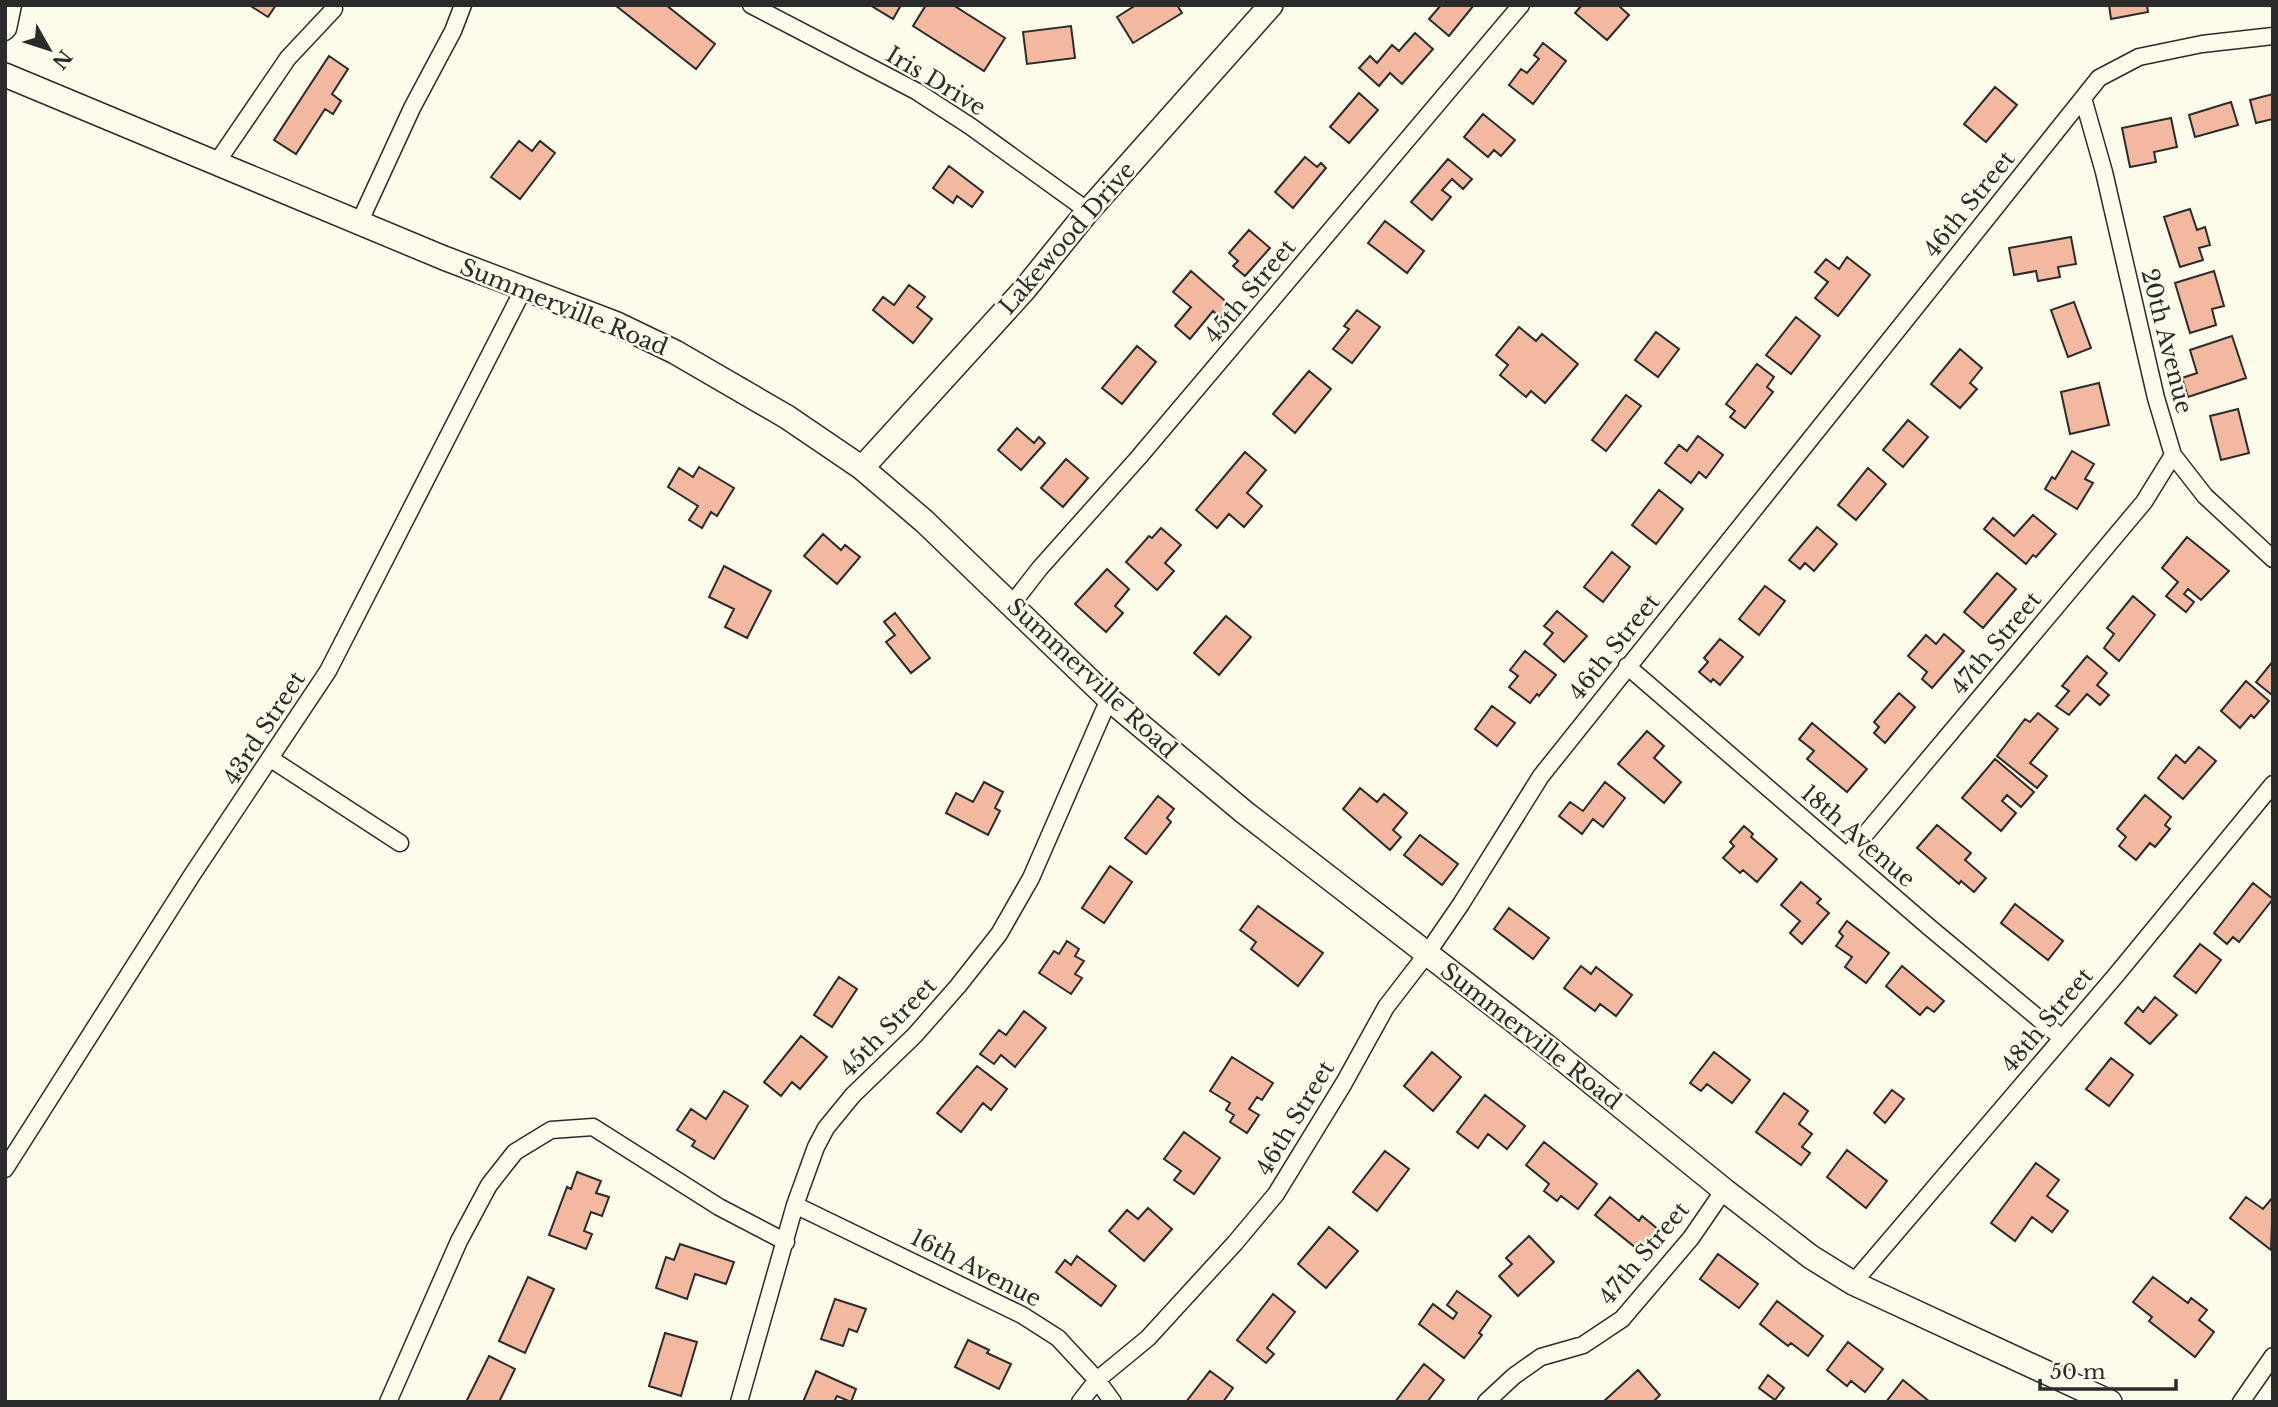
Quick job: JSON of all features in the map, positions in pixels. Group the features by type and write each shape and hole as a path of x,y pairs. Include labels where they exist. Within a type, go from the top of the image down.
{"main road":[{"name":"Lakewood Drive","path":"862,468 1024,290 1088,211 1271,5"},
{"name":"Summerville Road","path":"5,75 523,290 617,324 675,352 787,418 862,468 924,521 1109,699 1244,812 1363,902 1426,955 1549,1048 1811,1257 1853,1283 2110,1402"}],"street":[{"path":"5,32 13,5"},
{"path":"360,221 412,108 453,31 463,5"},
{"name":"Iris Drive","path":"751,5 916,90 1088,211"},
{"name":"45th Street","path":"1012,604 1521,5"},
{"path":"217,162 288,58 334,9"},
{"name":"46th Street","path":"1080,1402 1097,1380 1149,1338 1276,1194 1344,1083 1386,1007 1426,955 1541,776 2099,78 2139,57 2202,44 2273,36"},
{"name":"20th Avenue","path":"2083,98 2104,172 2156,398 2173,455 2205,496 2273,559"},
{"name":"43rd Street","path":"5,1169 192,875 328,671 523,290"},
{"name":"47th Street","path":"1847,856 2144,502 2173,455"},
{"name":"18th Avenue","path":"1627,666 2062,1038"},
{"name":"45th Street","path":"738,1402 795,1205 825,1128 853,1095 915,1035 999,934 1042,855 1109,699"},
{"path":"271,759 400,843"},
{"name":"48th Street","path":"1853,1283 2062,1038 2273,784"},
{"path":"388,1402 459,1241 489,1185 515,1152 551,1130 593,1128 719,1207 786,1242"},
{"name":"47th Street","path":"1489,1401 1514,1376 1541,1357 1583,1345 1622,1319 1691,1238 1724,1190"},
{"name":"16th Avenue","path":"795,1205 1022,1315 1058,1338 1097,1380 1113,1402"},
{"path":"2241,1402 2273,1356"}],"building":[{"path":"249,5 276,5 268,17"},
{"path":"615,5 666,5 715,44 696,69"},
{"path":"870,5 901,5 893,19"},
{"path":"926,5 953,5 1005,38 984,71 913,26"},
{"path":"1136,5 1177,5 1182,13 1133,43 1117,17"},
{"path":"1441,5 1474,5 1449,36 1429,19"},
{"path":"1582,5 1618,5 1629,15 1607,40 1575,13"},
{"path":"2109,5 2147,5 2148,12 2111,19"},
{"path":"1071,26 1075,58 1027,64 1023,32"},
{"path":"1415,33 1433,49 1402,84 1390,73 1379,86 1359,68 1370,56 1377,63 1392,45 1399,51"},
{"path":"1543,43 1566,61 1533,104 1509,85 1521,69 1527,73 1539,59 1534,55"},
{"path":"329,56 348,69 332,94 341,101 333,114 325,109 296,154 274,140"},
{"path":"1995,87 2017,105 1986,142 1964,124"},
{"path":"1359,93 1378,110 1349,143 1330,127"},
{"path":"2273,94 2273,119 2256,123 2250,100"},
{"path":"2231,102 2238,125 2195,137 2189,115"},
{"path":"1483,114 1515,140 1501,156 1494,150 1488,157 1464,137"},
{"path":"2171,118 2177,147 2154,152 2156,162 2130,167 2122,128"},
{"path":"519,141 532,151 540,141 555,153 520,199 491,177"},
{"path":"1305,157 1317,167 1321,163 1326,168 1293,208 1275,192"},
{"path":"1448,159 1472,179 1463,189 1452,179 1442,190 1451,197 1432,220 1411,202"},
{"path":"949,166 983,192 972,207 957,196 953,203 933,188"},
{"path":"2190,209 2197,230 2205,227 2210,245 2199,248 2203,260 2180,267 2164,217"},
{"path":"1385,221 1424,251 1407,273 1368,243"},
{"path":"1249,230 1270,248 1245,276 1233,266 1238,261 1229,253"},
{"path":"2071,237 2076,264 2058,267 2060,277 2038,281 2036,271 2014,275 2009,248"},
{"path":"1847,257 1870,275 1838,316 1815,298 1828,282 1815,272 1826,259 1839,269"},
{"path":"1191,271 1231,306 1221,318 1213,311 1190,339 1175,326 1191,307 1173,292"},
{"path":"2214,271 2224,306 2212,309 2216,325 2190,333 2175,283"},
{"path":"909,285 925,297 917,307 932,319 913,343 873,310 883,297 894,305"},
{"path":"2074,302 2091,348 2068,357 2051,310"},
{"path":"1357,310 1380,327 1352,363 1333,349 1349,329 1344,326"},
{"path":"1796,317 1820,336 1791,374 1766,355"},
{"path":"1519,327 1536,341 1542,334 1578,364 1545,403 1531,391 1526,397 1500,375 1508,365 1496,355"},
{"path":"1656,332 1679,349 1658,377 1635,360"},
{"path":"2232,336 2246,378 2188,397 2182,378 2197,373 2190,350"},
{"path":"1137,346 1156,362 1122,404 1102,388"},
{"path":"1960,349 1982,368 1970,383 1977,389 1960,408 1931,384"},
{"path":"1757,364 1774,377 1767,387 1773,392 1745,428 1730,417 1735,411 1726,404"},
{"path":"1309,371 1331,389 1295,433 1273,414"},
{"path":"2099,383 2109,425 2070,434 2061,392"},
{"path":"1626,395 1641,406 1606,451 1592,440"},
{"path":"2238,409 2249,453 2221,460 2210,416"},
{"path":"1908,420 1928,437 1903,467 1883,450"},
{"path":"1017,428 1034,443 1039,437 1045,443 1021,470 998,450"},
{"path":"1698,436 1723,455 1706,478 1699,472 1691,483 1665,463 1679,445 1687,451"},
{"path":"2072,451 2094,464 2085,479 2093,483 2077,509 2045,489 2052,477 2055,479"},
{"path":"1245,452 1266,470 1247,493 1262,506 1244,527 1229,514 1217,528 1196,510"},
{"path":"1066,459 1088,478 1063,507 1041,488"},
{"path":"699,467 734,488 717,516 711,512 702,528 689,520 698,506 668,487 679,468 693,477"},
{"path":"1868,468 1886,484 1856,520 1838,505"},
{"path":"1659,490 1683,509 1656,544 1632,525"},
{"path":"2033,515 2056,534 2036,557 2033,555 2026,564 1984,529 1993,518 2014,536"},
{"path":"1817,527 1837,544 1814,571 1805,563 1800,569 1789,560"},
{"path":"1161,528 1181,545 1165,563 1174,571 1157,590 1126,562 1149,536 1152,538"},
{"path":"823,534 841,550 845,545 860,557 837,584 804,556"},
{"path":"2187,537 2229,571 2201,600 2188,589 2184,594 2194,602 2186,612 2166,596 2178,582 2162,568"},
{"path":"1612,552 1630,567 1603,602 1584,587"},
{"path":"724,566 771,591 747,638 725,627 734,609 709,597"},
{"path":"1107,569 1129,589 1115,606 1123,613 1106,632 1075,604"},
{"path":"1997,573 2016,589 1983,628 1964,612"},
{"path":"1765,586 1785,601 1759,635 1739,619"},
{"path":"2133,596 2155,615 2119,661 2104,648 2114,634 2107,628"},
{"path":"1557,611 1587,636 1564,662 1544,644 1553,633 1544,626"},
{"path":"895,613 930,658 911,673 886,642 895,635 884,622"},
{"path":"1226,616 1251,637 1219,675 1194,653"},
{"path":"1944,634 1964,651 1932,688 1922,679 1927,672 1908,656 1926,635 1936,644"},
{"path":"1720,639 1743,657 1720,685 1713,679 1711,682 1699,672 1708,662 1704,658"},
{"path":"1525,651 1556,675 1530,703 1509,687 1518,676 1510,670"},
{"path":"2087,656 2107,673 2097,685 2109,695 2100,705 2087,694 2069,715 2056,706 2069,691 2062,686"},
{"path":"2273,661 2273,694 2272,695 2256,682"},
{"path":"2246,681 2269,701 2254,718 2251,715 2240,728 2221,711"},
{"path":"1899,693 1915,707 1885,743 1874,733 1879,727 1874,722"},
{"path":"1492,706 1515,723 1497,746 1475,729"},
{"path":"2038,713 2058,729 2030,763 2047,776 2037,788 1997,756 2025,719 2030,722"},
{"path":"1812,723 1867,769 1847,792 1807,759 1814,751 1799,739"},
{"path":"1647,731 1664,746 1654,758 1681,782 1664,803 1618,764"},
{"path":"2199,747 2216,761 2183,799 2158,778 2176,755 2185,763"},
{"path":"1995,759 2034,792 2021,807 2007,795 2002,801 2016,813 2001,831 1962,798"},
{"path":"984,782 1003,792 995,808 1000,811 988,835 946,813 956,793 973,802"},
{"path":"1605,782 1625,798 1603,827 1593,819 1582,834 1559,816 1570,802 1583,811"},
{"path":"1360,788 1377,802 1384,794 1407,813 1393,830 1401,837 1390,850 1343,809"},
{"path":"2145,795 2171,817 2165,825 2170,829 2155,847 2150,843 2136,860 2119,846 2126,837 2117,829"},
{"path":"1158,796 1174,809 1167,818 1171,822 1146,854 1125,838"},
{"path":"1937,825 1971,853 1965,860 1986,878 1974,892 1961,881 1959,884 1917,848"},
{"path":"1744,826 1753,834 1751,837 1777,859 1757,882 1743,870 1740,873 1723,858 1734,846 1730,842"},
{"path":"1420,835 1458,864 1442,885 1404,855"},
{"path":"1110,866 1132,882 1104,923 1082,908"},
{"path":"1801,882 1821,899 1817,903 1829,913 1802,944 1790,933 1800,921 1781,905"},
{"path":"2253,883 2273,899 2239,942 2233,937 2227,944 2214,933"},
{"path":"2015,904 2063,941 2048,960 2001,923"},
{"path":"1258,906 1323,953 1298,986 1251,949 1256,942 1240,930"},
{"path":"1509,908 1549,938 1533,959 1494,929"},
{"path":"1847,921 1889,953 1866,983 1845,967 1852,957 1836,946 1843,936 1839,932"},
{"path":"1067,941 1079,949 1075,956 1084,961 1075,974 1082,978 1071,994 1039,973 1054,951 1059,954"},
{"path":"2200,944 2221,960 2196,993 2174,976"},
{"path":"1581,966 1591,974 1596,967 1632,995 1616,1016 1600,1004 1595,1011 1564,988"},
{"path":"1902,966 1944,1001 1934,1012 1927,1007 1920,1015 1886,986"},
{"path":"839,977 857,989 832,1027 814,1015"},
{"path":"2155,997 2177,1015 2150,1044 2125,1023 2138,1007 2143,1012"},
{"path":"1024,1011 1046,1028 1015,1067 1001,1055 994,1064 980,1054 999,1030 1006,1035"},
{"path":"801,1036 827,1057 800,1089 792,1082 781,1096 764,1082"},
{"path":"1432,1052 1461,1077 1433,1111 1404,1086"},
{"path":"1714,1052 1750,1080 1732,1103 1707,1084 1701,1091 1690,1083"},
{"path":"1232,1057 1273,1083 1262,1100 1257,1097 1249,1109 1259,1115 1247,1133 1230,1122 1234,1115 1226,1110 1230,1103 1210,1091"},
{"path":"2111,1058 2133,1075 2109,1106 2086,1089"},
{"path":"977,1066 1007,1089 991,1110 983,1103 961,1132 937,1113"},
{"path":"1892,1090 1904,1099 1885,1123 1874,1113"},
{"path":"724,1091 748,1106 714,1159 692,1146 695,1141 677,1130 691,1109 706,1119"},
{"path":"1784,1093 1808,1111 1799,1124 1812,1134 1802,1147 1810,1153 1801,1165 1756,1132"},
{"path":"1485,1095 1525,1126 1507,1149 1488,1134 1478,1148 1457,1132"},
{"path":"1184,1132 1220,1158 1194,1194 1174,1180 1181,1171 1164,1159"},
{"path":"1544,1142 1597,1184 1578,1209 1561,1196 1557,1201 1544,1191 1549,1184 1526,1165"},
{"path":"1847,1150 1887,1181 1866,1208 1827,1177"},
{"path":"1385,1151 1409,1169 1377,1211 1353,1192"},
{"path":"2036,1163 2059,1180 2047,1196 2068,1211 2052,1232 2032,1217 2015,1241 1991,1223"},
{"path":"577,1172 601,1181 596,1193 609,1197 602,1216 591,1212 584,1231 592,1234 586,1249 549,1235 567,1187 571,1189"},
{"path":"1610,1197 1639,1221 1642,1216 1659,1230 1641,1252 1595,1215"},
{"path":"2246,1197 2263,1209 2273,1197 2271,1250 2230,1218"},
{"path":"1148,1208 1172,1229 1144,1261 1109,1231 1127,1210 1138,1219"},
{"path":"1329,1227 1358,1251 1326,1288 1298,1264"},
{"path":"1529,1236 1554,1262 1518,1296 1499,1276 1512,1264 1506,1258"},
{"path":"680,1244 734,1262 726,1284 695,1274 687,1299 656,1288 666,1257 674,1260"},
{"path":"1718,1254 1758,1284 1739,1308 1700,1279"},
{"path":"1077,1256 1116,1286 1101,1306 1056,1272 1065,1260 1071,1265"},
{"path":"528,1277 554,1289 525,1353 499,1341"},
{"path":"2153,1277 2188,1303 2191,1298 2207,1310 2199,1320 2214,1332 2195,1357 2149,1321 2152,1317 2133,1302"},
{"path":"1457,1291 1491,1316 1479,1333 1482,1335 1464,1358 1419,1324 1433,1304 1453,1319 1457,1313 1447,1305"},
{"path":"1273,1294 1295,1312 1267,1348 1274,1354 1266,1363 1237,1340"},
{"path":"835,1299 866,1309 857,1332 849,1329 843,1346 821,1339"},
{"path":"1777,1301 1823,1336 1808,1356 1791,1343 1788,1346 1760,1324"},
{"path":"665,1333 697,1342 681,1396 649,1386"},
{"path":"968,1340 1011,1364 999,1389 955,1367"},
{"path":"1848,1342 1883,1369 1865,1392 1851,1381 1847,1386 1827,1370"},
{"path":"489,1356 515,1369 499,1402 466,1402"},
{"path":"1424,1364 1444,1380 1427,1402 1395,1402"},
{"path":"1638,1370 1660,1395 1653,1402 1603,1402"},
{"path":"816,1371 856,1389 851,1402 837,1396 834,1402 803,1402"},
{"path":"1210,1371 1233,1388 1223,1402 1186,1402"},
{"path":"1768,1375 1784,1388 1775,1400 1759,1388"},
{"path":"1903,1380 1930,1402 1886,1402"}]}
